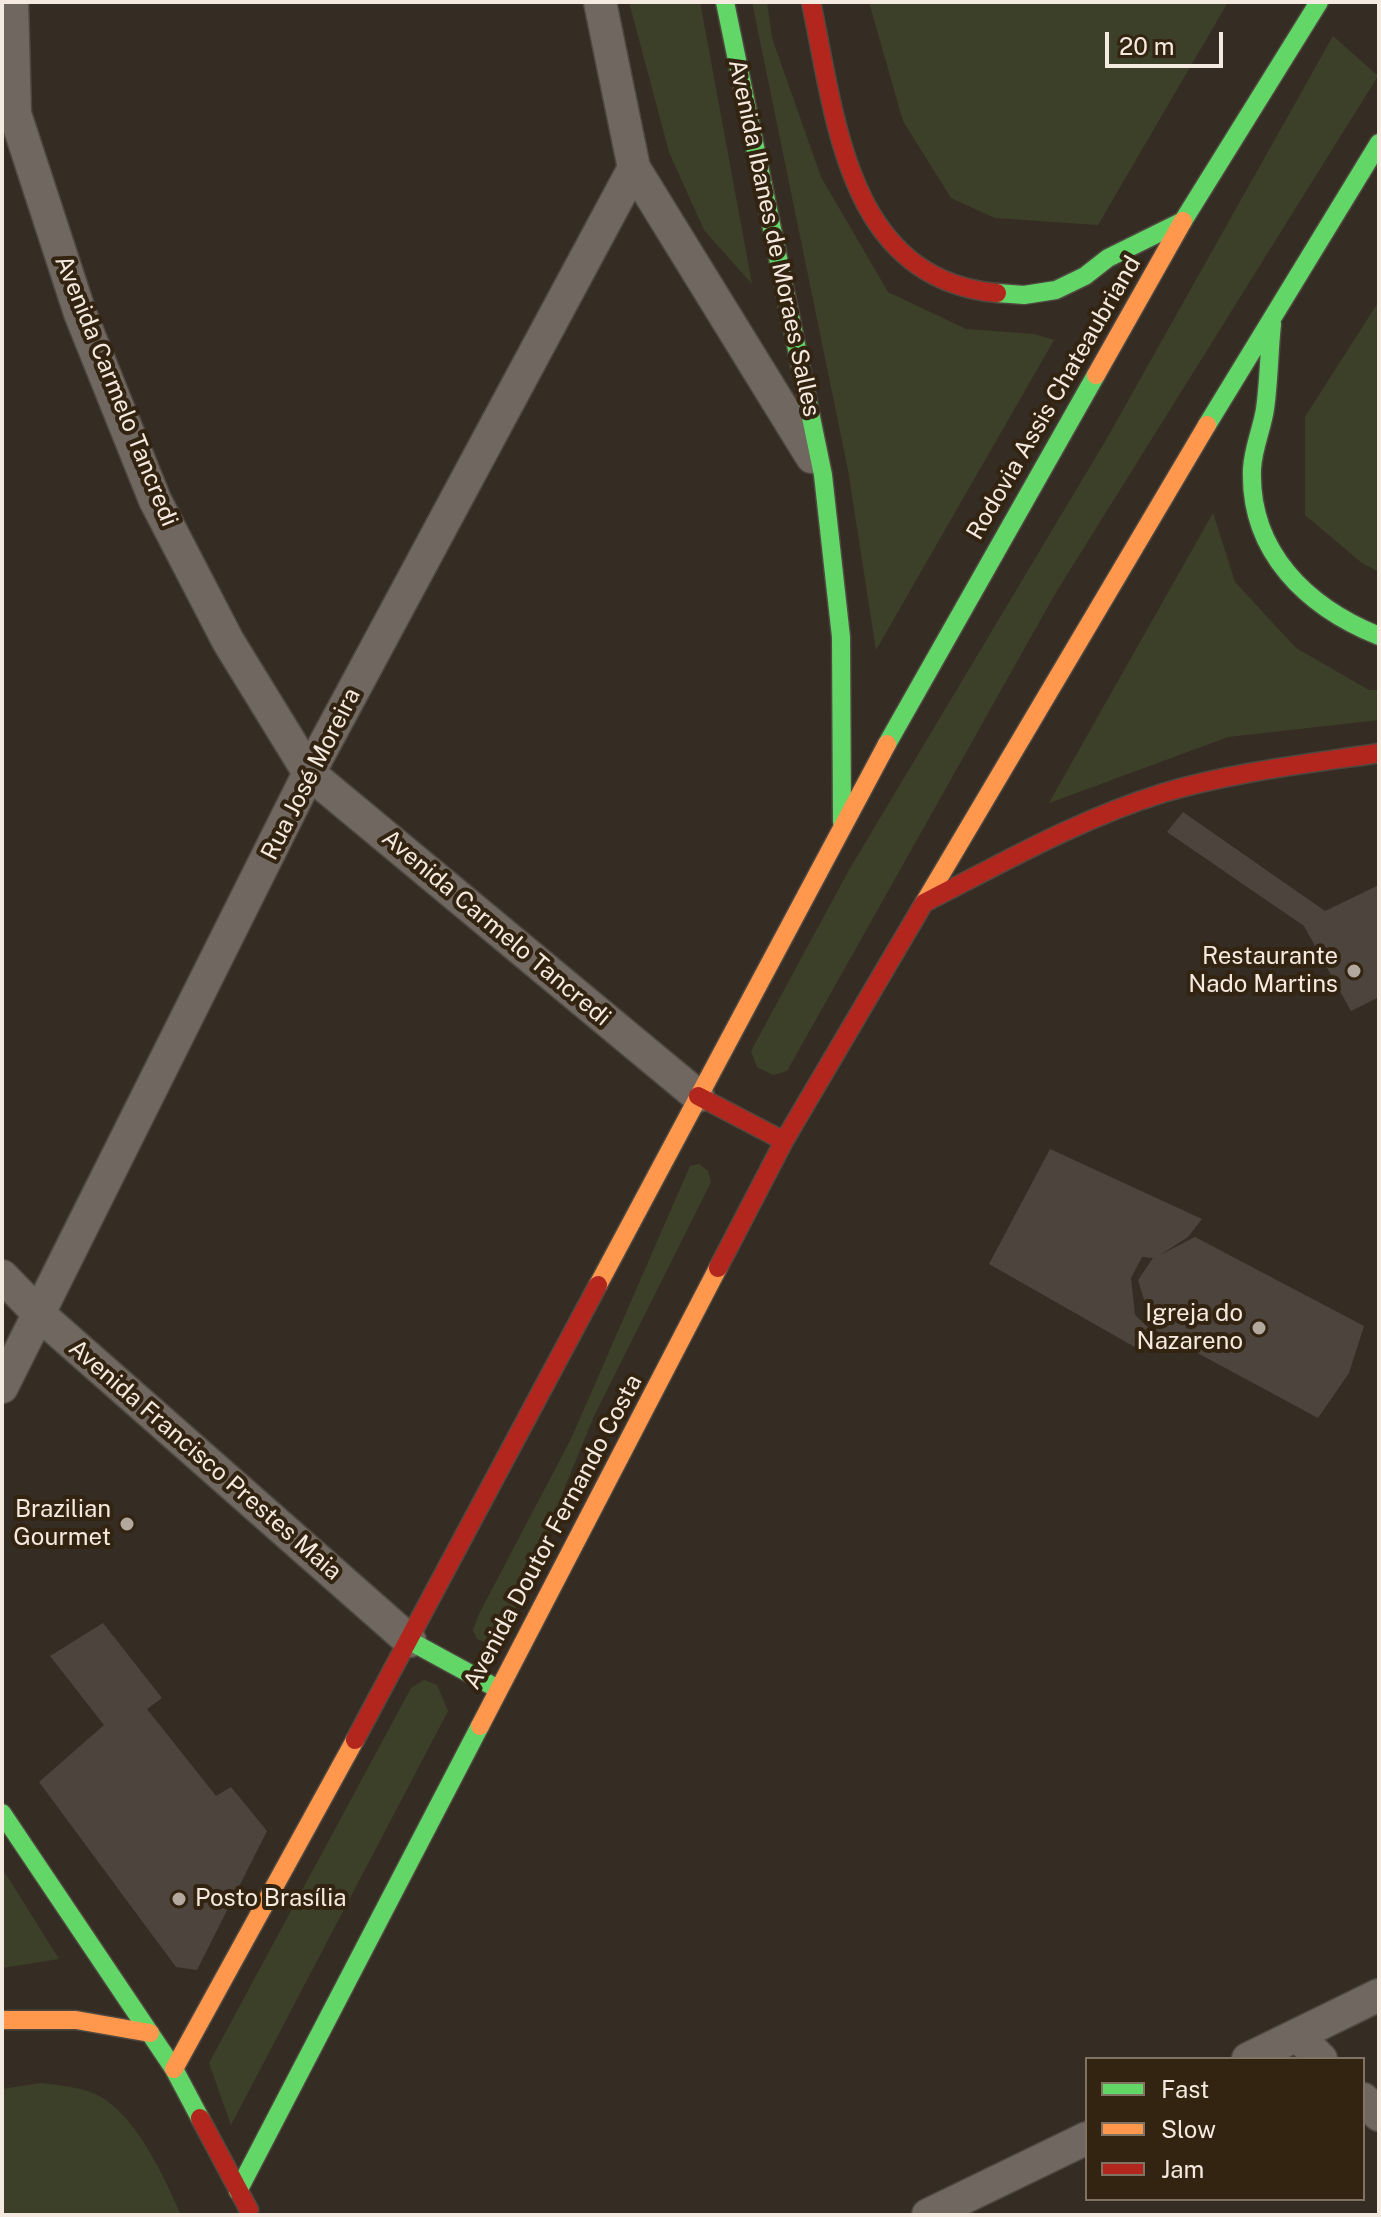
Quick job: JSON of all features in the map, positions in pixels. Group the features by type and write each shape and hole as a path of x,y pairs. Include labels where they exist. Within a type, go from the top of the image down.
{"main road":[{"name":"Avenida Ibanes de Moraes Salles","path":"725,2 823,475 841,637 842,824"},
{"path":"811,2 844,156 854,184 888,241 934,278 989,295 1056,290 1085,276 1108,258 1183,221"},
{"name":"Rodovia Assis Chateaubriand","path":"842,824 1183,221 1319,2"},
{"path":"924,903 1273,313 1379,143"},
{"path":"1273,313 1264,412 1252,467 1256,517 1280,569 1295,585 1346,623 1379,636"},
{"path":"924,903 1090,823 1161,794 1220,779 1379,753"},
{"path":"174,2069 410,1641 842,824"},
{"name":"Avenida Doutor Fernando Costa","path":"238,2191 784,1141 924,903"},
{"path":"698,1096 784,1141"},
{"path":"410,1641 498,1689"},
{"path":"2,1813 174,2069 252,2215"},
{"path":"2,2020 39,2016 106,2023 150,2033"}],"street":[{"name":"Avenida Carmelo Tancredi","path":"12,2 9,126 80,313 155,500 228,641 309,773 698,1096"},
{"name":"Avenida Ibanes de Moraes Salles","path":"600,2 634,168 823,475"},
{"name":"Rua José Moreira","path":"2,1387 309,773 634,168"},
{"name":"Avenida Francisco Prestes Maia","path":"2,1276 40,1315 410,1641"},
{"path":"1252,2057 1379,1995"},
{"path":"1297,2035 1319,2057"},
{"path":"928,2215 1085,2139"}],"green space":[{"path":"629,2 700,2 752,284 704,230 669,152"},
{"path":"752,2 767,2 772,38 821,177 888,292 966,329 1034,334 1054,340 876,650 848,470"},
{"path":"869,2 1228,2 1098,225 995,218 951,198 903,121"},
{"path":"1333,36 1378,76 1055,594 787,1071 773,1075 757,1067 751,1051 849,870 1106,440"},
{"path":"1379,301 1379,572 1362,563 1305,515 1305,417"},
{"path":"1213,513 1235,582 1296,648 1369,690 1379,690 1379,720 1228,737 1049,803"},
{"path":"699,1164 708,1171 711,1182 594,1416 562,1494 538,1568 494,1645 477,1639 473,1630 479,1614 571,1439 690,1166"},
{"path":"424,1680 437,1685 448,1711 231,2125 209,2063 411,1688"},
{"path":"2,1868 59,1959 2,1968"},
{"path":"41,2083 92,2093 119,2112 141,2138 181,2215 2,2215 2,2089"}],"building":[{"path":"1183,812 1325,911 1379,885 1379,997 1351,1011 1304,926 1167,832"},
{"path":"1050,1149 1202,1219 1188,1237 1160,1255 1195,1237 1364,1326 1349,1373 1318,1418 1153,1329 1138,1280 1153,1258 1142,1257 1131,1278 1135,1315 1152,1331 1140,1350 989,1264"},
{"name":"Posto Brasília","path":"103,1623 162,1698 147,1709 216,1796 231,1787 267,1831 197,1970 176,1967 39,1782 104,1725 50,1656"}],"traffic: fast":[{"path":"725,2 823,475 841,637 842,822"},
{"path":"997,293 1024,295 1056,290 1085,276 1108,258 1183,221 1319,2"},
{"path":"1207,425 1379,143"},
{"path":"1272,324 1265,409 1252,469 1260,526 1287,573 1306,592 1328,609 1379,636"},
{"path":"887,744 1096,375"},
{"path":"410,1641 498,1689"},
{"path":"238,2191 480,1726"},
{"path":"2,1813 174,2069 200,2118"}],"traffic: slow":[{"path":"1096,375 1183,221"},
{"path":"924,903 1207,425"},
{"path":"598,1285 887,744"},
{"path":"480,1726 718,1268"},
{"path":"174,2069 355,1740"},
{"path":"2,2020 76,2020 150,2033"}],"traffic: jam":[{"path":"811,2 841,142 857,186 879,226 908,258 947,281 997,293"},
{"path":"924,903 1071,829 1163,793 1243,774 1379,753"},
{"path":"718,1268 784,1141 924,903"},
{"path":"698,1096 784,1141"},
{"path":"355,1740 598,1285"},
{"path":"200,2118 249,2210"}],"place":[{"name":"Restaurante Nado Martins","path":"1354,971"},
{"name":"Igreja do Nazareno","path":"1259,1328"},
{"name":"Brazilian Gourmet","path":"127,1524"},
{"name":"Posto Brasília","path":"179,1899"}]}
